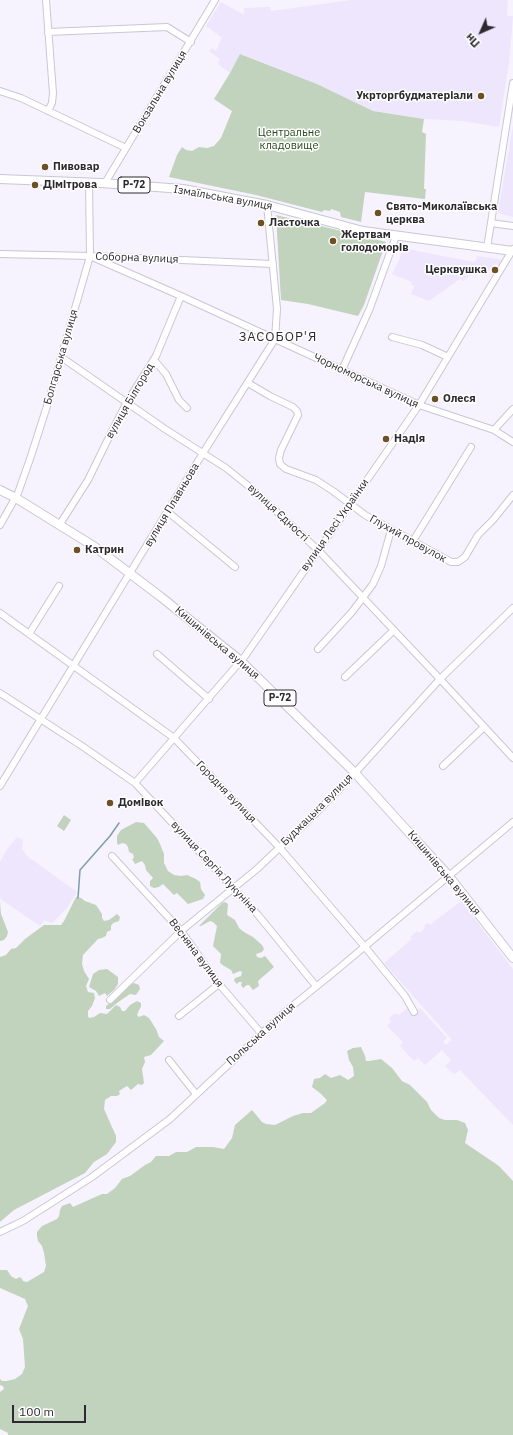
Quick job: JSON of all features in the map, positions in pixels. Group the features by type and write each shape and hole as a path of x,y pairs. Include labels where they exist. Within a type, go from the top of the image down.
{"main road":[{"name":"Ізмаїльська вулиця","path":"0,179 89,182 183,189 267,205 345,226 396,236 513,251"},
{"name":"Кишинівська вулиця","path":"0,490 60,524 95,547 241,661 355,773 448,875 513,958"}],"street":[{"path":"46,0 53,93 52,103 48,111"},
{"name":"Вокзальна вулиця","path":"105,183 215,0"},
{"path":"48,32 167,27 191,42"},
{"path":"487,248 513,83"},
{"path":"0,91 21,98 126,148"},
{"name":"Болгарська вулиця","path":"0,525 16,498 45,414 90,256 89,182"},
{"name":"вулиця Плавньова","path":"0,786 203,453 275,339 277,309 267,205"},
{"path":"491,223 513,226"},
{"path":"342,370 370,308 396,236"},
{"name":"вулиця Лесі Українки","path":"135,783 241,661 419,405 513,251"},
{"name":"Соборна вулиця","path":"0,254 90,256 273,264"},
{"name":"Чорноморська вулиця","path":"90,256 182,296 419,405 494,430 513,442"},
{"name":"вулиця Білгород","path":"60,524 88,480 127,402 154,360 182,296"},
{"path":"392,337 422,345 438,351 448,357"},
{"name":"вулиця Єдності","path":"61,357 165,429 226,468 251,488 318,550 513,758"},
{"path":"154,360 166,374 179,400 187,408"},
{"name":"Глухий провулок","path":"248,383 298,411 298,415 281,450 279,458 280,464 286,469 316,480 365,515 451,562 458,562 464,557 478,535 513,496"},
{"path":"494,430 513,409"},
{"path":"413,541 471,447"},
{"path":"168,512 235,567"},
{"path":"318,649 363,598 373,584 381,566 391,530"},
{"path":"29,634 59,586"},
{"name":"Буджацька вулиця","path":"110,1000 181,931 257,869 316,813 355,773 440,679 513,608"},
{"name":"Городня вулиця","path":"0,613 174,738 279,847 365,947 405,996 414,1012"},
{"path":"345,677 394,630"},
{"path":"157,654 209,699"},
{"name":"вулиця Сергія Лукуніна","path":"0,693 82,746 135,783 279,939 316,986"},
{"path":"443,766 484,727"},
{"name":"Польська вулиця","path":"0,1232 24,1221 92,1177 170,1119 286,1011 365,947 448,875 513,822"},
{"name":"Весняна вулиця","path":"112,856 181,931 219,984 261,1033"},
{"path":"180,1016 219,984"},
{"path":"169,1060 196,1094"}],"shaded area":[{"path":"352,0 508,0 507,16 513,16 509,63 499,127 462,121 424,119 373,111 317,84 241,54 230,73 218,64 220,59 209,51 212,48 216,51 222,38 206,26 221,2 244,15 244,8 270,7 271,11"},
{"path":"513,125 513,217 498,213"},
{"path":"402,248 474,262 477,256 504,260 500,265 494,264 490,270 477,271 463,281 460,279 429,301 411,294 414,286 411,285 412,282 392,274 400,258"},
{"path":"17,837 23,840 22,849 27,856 77,892 67,908 52,923 44,920 40,926 2,900 0,897 0,862 8,848"},
{"path":"461,901 513,969 513,1125 460,1070 454,1074 445,1066 451,1060 442,1050 425,1065 418,1058 414,1061 400,1046 403,1042 387,1026 391,1022 389,1019 393,1014 394,1015 397,1013 399,1015 408,1008 412,1014 420,1008 447,1038 443,1042 446,1045 452,1040 384,963 412,939 410,937 417,931 420,933 425,928 424,926 428,923 430,925"}],"green space":[{"name":"Центральне кладовище","path":"240,54 317,84 373,111 424,119 422,132 426,134 425,199 365,192 361,222 341,217 340,212 331,209 330,211 324,210 322,212 256,195 169,177 177,155 182,147 186,150 192,151 199,147 207,148 214,146 221,138 232,111 214,99"},
{"path":"276,215 386,242 364,305 358,316 308,304 281,300"},
{"path":"64,815 71,820 64,831 57,826"},
{"path":"136,822 144,823 157,838 164,854 164,863 168,871 174,875 187,875 200,882 201,889 205,895 203,899 188,904 177,893 174,895 163,884 154,888 150,886 150,881 153,878 146,870 142,861 135,864 132,859 134,858 133,854 129,852 126,844 122,843 118,845 117,843 117,836 121,830"},
{"path":"76,897 96,905 102,914 104,921 109,920 117,914 120,917 119,921 113,923 111,930 107,932 106,936 98,939 83,955 82,964 89,979 86,986 88,992 94,993 95,998 88,1011 89,1018 100,1013 107,1014 116,1005 120,1007 122,1011 125,1011 130,1005 137,1001 141,1003 141,1007 137,1015 139,1017 144,1015 149,1018 159,1037 164,1041 151,1055 144,1057 145,1062 142,1069 144,1083 142,1085 138,1084 131,1090 127,1086 119,1091 120,1094 117,1096 111,1096 105,1100 104,1109 116,1136 116,1142 107,1154 94,1162 85,1173 14,1210 0,1222 0,957 6,955 11,949 16,948 25,939 44,925 61,925"},
{"path":"0,902 1,914 8,932 4,940 0,941"},
{"path":"225,902 228,904 227,915 235,920 239,928 262,945 264,949 262,952 256,954 257,957 261,958 265,956 274,967 258,981 259,986 253,990 249,985 243,988 241,985 242,982 237,984 234,981 235,978 241,976 242,972 240,971 233,974 231,970 220,963 221,954 213,946 217,926 210,921 199,926 222,903"},
{"path":"107,969 118,977 118,984 107,996 105,993 99,996 96,991 89,987 93,974 99,970"},
{"path":"134,983 139,985 140,989 136,995 130,994 110,1009 106,1009 106,1006"},
{"path":"361,1047 366,1061 381,1059 392,1068 402,1081 410,1085 427,1102 431,1110 439,1118 445,1120 457,1120 465,1123 468,1130 465,1143 499,1166 513,1181 513,1435 8,1435 8,1433 0,1429 0,1392 4,1389 3,1386 0,1385 0,1379 2,1381 7,1381 15,1379 22,1374 25,1367 23,1339 19,1329 28,1306 25,1299 0,1288 0,1270 7,1270 11,1276 16,1279 20,1277 23,1281 27,1282 44,1272 46,1266 44,1253 37,1236 37,1232 42,1226 57,1219 62,1206 70,1203 73,1207 102,1194 107,1194 115,1188 122,1179 130,1176 151,1162 156,1156 169,1156 176,1152 187,1152 196,1147 213,1147 224,1149 232,1138 235,1125 252,1110 262,1122 275,1125 293,1116 303,1113 311,1113 327,1100 312,1087 314,1079 320,1078 325,1074 331,1078 340,1075 348,1080 354,1076 353,1067 349,1060 347,1051 353,1048"}],"waterway":[{"path":"78,898 80,870 110,836 119,823"}],"place":[{"name":"Укрторгбудматеріали","path":"481,96"},
{"name":"Пивовар","path":"45,167"},
{"name":"Дімітрова","path":"35,185"},
{"name":"Свято-Миколаївська церква","path":"378,213"},
{"name":"Ласточка","path":"261,223"},
{"name":"Жертвам голодоморів","path":"333,241"},
{"name":"Церквушка","path":"495,270"},
{"name":"Олеся","path":"435,399"},
{"name":"Надія","path":"386,439"},
{"name":"Катрин","path":"77,550"},
{"name":"Домівок","path":"110,803"}],"district":[{"name":"ЗАСОБОР'Я","path":"278,337"}]}
